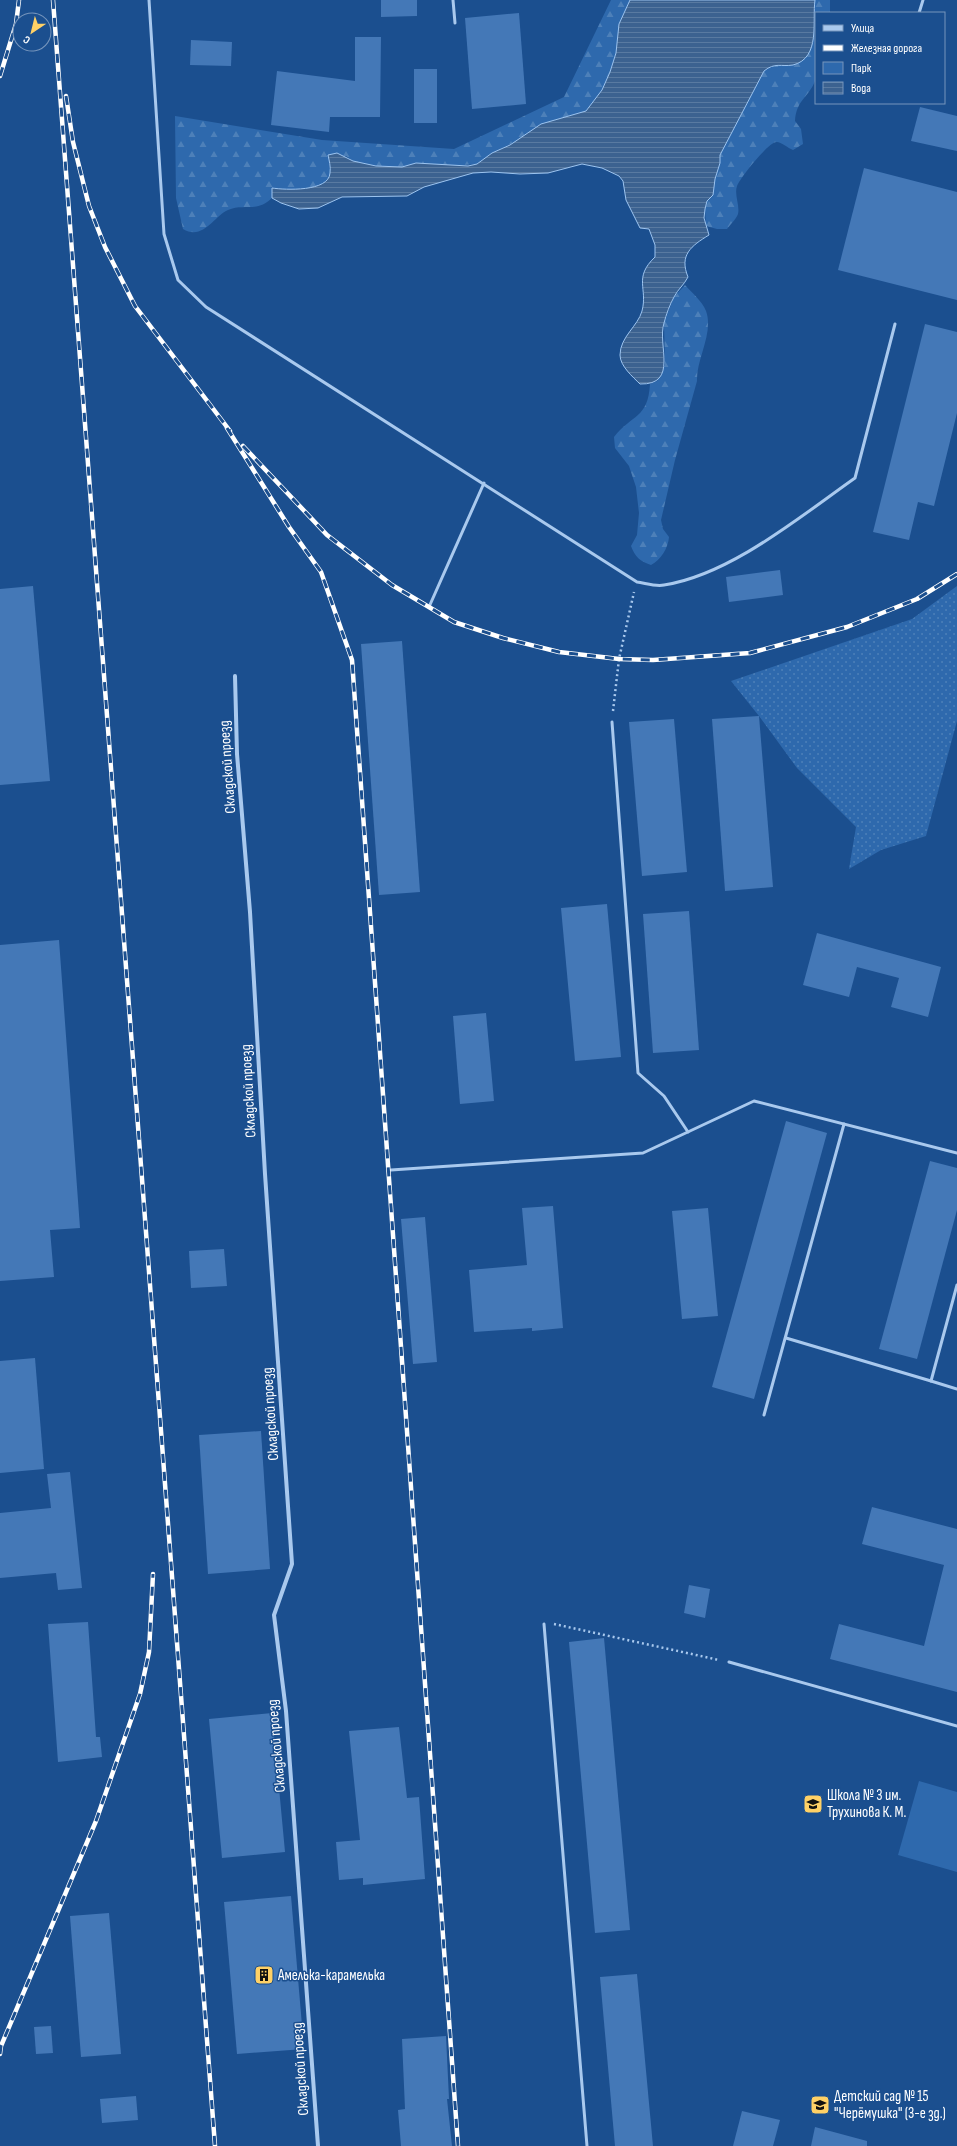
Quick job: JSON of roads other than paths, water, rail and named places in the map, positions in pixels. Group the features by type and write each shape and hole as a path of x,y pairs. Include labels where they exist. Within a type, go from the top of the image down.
{"street":[{"name":"Складской проезд","path":"235,676 237,754 250,912 265,1174 292,1564 274,1615 286,1711 318,2146"}],"lane":[{"path":"149,0 164,234 178,280 206,307 637,582 662,586 699,578 778,532 855,478 895,324"},
{"path":"453,0 455,23"},
{"path":"919,12 922,0"},
{"path":"429,607 484,483"},
{"path":"612,722 638,1073 664,1096 688,1132"},
{"path":"391,1170 643,1153 754,1101 957,1153"},
{"path":"764,1415 844,1124"},
{"path":"932,1382 957,1285"},
{"path":"786,1338 957,1389"},
{"path":"544,1624 587,2146"},
{"path":"729,1662 957,1726"}],"water":[{"path":"630,0 815,0 813,38 808,55 802,61 793,65 775,66 764,71 720,155 720,163 715,179 713,195 707,201 705,209 704,218 709,235 692,247 686,257 685,263 688,277 677,292 668,310 664,323 663,371 659,378 652,383 640,384 627,371 622,363 620,355 626,337 637,322 642,311 643,277 648,264 655,257 655,245 649,229 640,228 626,200 623,181 619,176 602,168 582,164 548,173 473,173 424,187 407,196 342,197 318,208 299,209 281,203 272,198 272,188 296,189 315,187 322,184 328,179 330,173 328,155 337,153 353,161 376,166 402,167 416,163 468,166 477,164 492,153 510,145 541,124 586,111 602,90 610,72 616,53 619,24"}],"railway":[{"path":"0,76 16,24 19,0"},
{"path":"53,0 215,2146"},
{"path":"66,96 73,142 89,206 105,247 135,306 230,431"},
{"path":"227,428 289,527 321,572 352,660 458,2146"},
{"path":"243,446 327,535 392,585 454,622 503,638 559,652 619,659 653,660 750,653 847,627 917,599 957,574"},
{"path":"0,2054 1,2046 96,1821 140,1694 149,1652 153,1574"}],"place":[{"name":"Школа № 3 им. Трухинова К. М.","path":"813,1804"},
{"name":"Амелька-карамелька","path":"264,1975"},
{"name":"Детский сад № 15 \"Черёмушка\" (3-е зд.)","path":"820,2105"}]}
